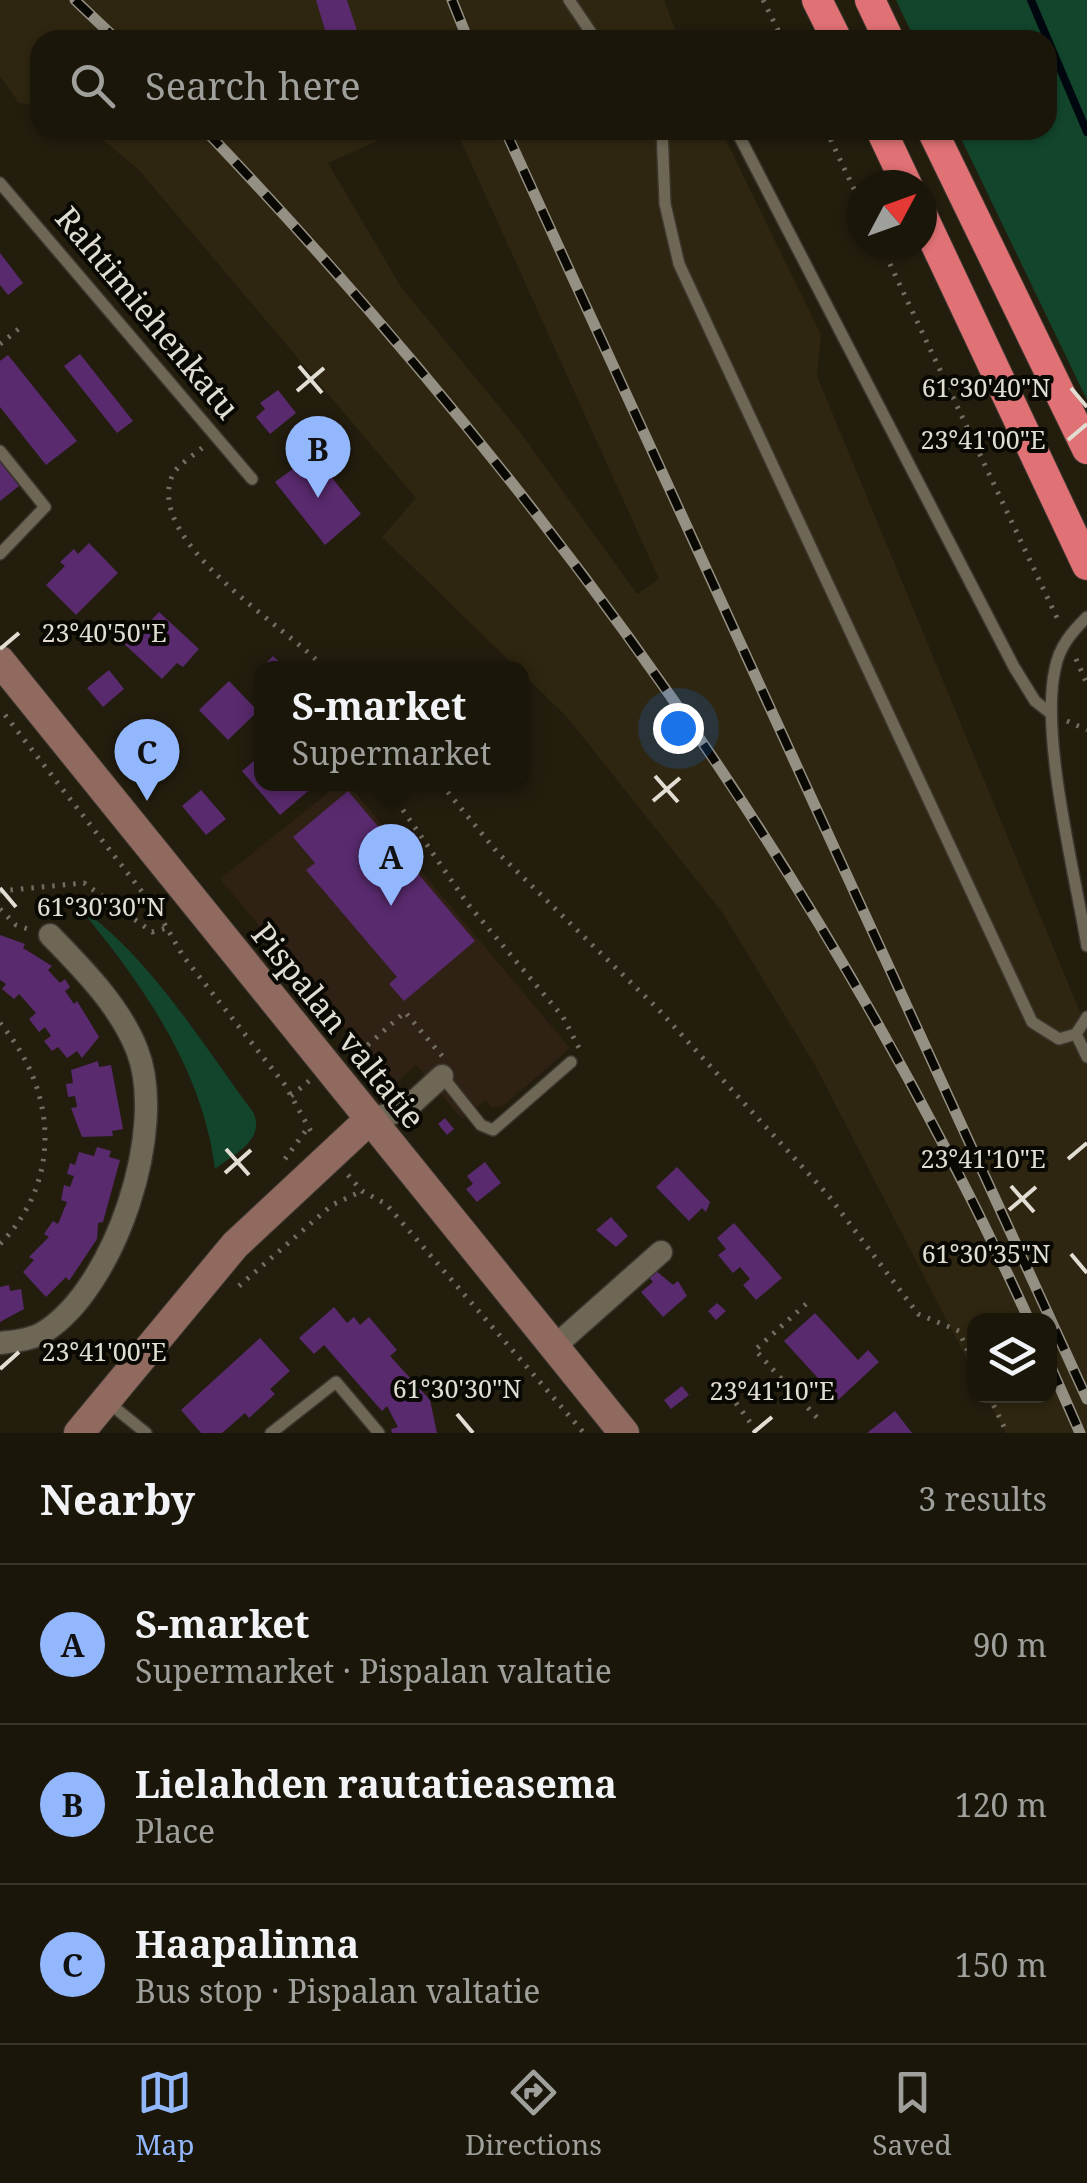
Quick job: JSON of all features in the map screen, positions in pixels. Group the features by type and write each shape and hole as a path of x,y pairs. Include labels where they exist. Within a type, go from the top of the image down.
{"highway":[{"path":"817,0 832,30"},
{"path":"870,0 884,30"},
{"path":"885,140 900,170"},
{"path":"937,140 1087,448"},
{"path":"937,247 1087,565"}],"main road":[{"name":"Pispalan valtatie","path":"0,660 624,1433"},
{"path":"80,1433 235,1246 369,1120"}],"street":[{"path":"0,1344 43,1333 111,1256 139,1172 144,1124 139,1053 84,970 50,935"},
{"path":"369,1120 406,1109 445,1069"},
{"path":"554,1347 661,1252"}],"lane":[{"path":"568,0 589,30"},
{"path":"662,140 665,204 680,264 1032,1022 1059,1039 1076,1034 1087,1018"},
{"path":"741,140 1014,666 1035,701 1050,712"},
{"name":"Rahtimiehenkatu","path":"0,184 252,480"},
{"path":"0,451 45,507 0,554"},
{"path":"1087,618 1066,638 1055,667 1050,712 1087,946"},
{"path":"1076,1034 1087,1057"},
{"path":"445,1069 482,1124 493,1130 572,1062"},
{"path":"271,1433 336,1382 379,1433"},
{"path":"106,1400 146,1433"}],"path":[{"path":"763,0 778,30"},
{"path":"831,140 847,174"},
{"path":"887,260 1066,638"},
{"path":"0,344 20,328"},
{"path":"216,436 174,473 170,494 177,519 217,578 316,661"},
{"path":"0,708 291,1096 307,1129 362,1191 386,1204 584,1433"},
{"path":"391,791 467,903 570,1026 581,1048 572,1062"},
{"path":"447,791 498,852 658,1009 828,1196 918,1314 958,1331 967,1350"},
{"path":"0,891 84,882 152,932 167,928"},
{"path":"0,909 16,925 50,935"},
{"path":"291,1096 346,1050 361,1051 405,1012 445,1069"},
{"path":"0,1023 33,1072 43,1107 47,1144 35,1197 0,1244"},
{"path":"806,1304 756,1350 821,1422"},
{"path":"736,1403 758,1433"},
{"path":"992,1403 1007,1433"}],"shaded area":[{"path":"0,0 664,0 675,30 30,30 30,104 19,103 0,76"},
{"path":"103,140 380,140 328,163 401,287 520,432 637,594 659,579 461,140 726,140 821,335 817,376 1087,1029 1087,1433 1006,1433 990,1403 1057,1403 1057,1313 967,1313 967,1359 815,1065 722,912 567,717 529,680 529,661 509,661 382,537 416,498 139,170"},
{"path":"330,791 354,791 570,1048 503,1106 492,1108 486,1100 462,1119 416,1065 393,1086 220,879"}],"green space":[{"path":"896,0 1087,0 1087,400 962,140 1057,140 1057,30 910,30"},
{"path":"78,906 129,950 151,975 253,1112 256,1122 252,1138 215,1169 197,1096 166,1028"}],"building":[{"path":"316,0 347,0 357,30 325,30"},
{"path":"0,253 23,283 8,295 0,285"},
{"path":"80,354 133,421 117,433 64,366"},
{"path":"8,355 77,441 46,465 0,407 0,361"},
{"path":"278,390 296,413 270,434 256,417 265,409 260,403"},
{"path":"313,454 361,514 325,545 275,482"},
{"path":"0,462 19,486 0,501"},
{"path":"89,543 118,573 76,615 46,585 65,566 60,562 74,549 78,554"},
{"path":"159,612 199,649 183,667 177,663 162,679 121,641 140,621 146,626"},
{"path":"109,670 124,689 103,707 87,688"},
{"path":"229,681 254,707 254,715 228,740 199,710"},
{"path":"254,761 254,785 242,771"},
{"path":"201,790 226,819 206,835 182,806"},
{"path":"259,791 308,791 280,815"},
{"path":"348,791 475,941 404,1001 389,984 397,977 306,870 315,863 293,837"},
{"path":"0,935 25,944 23,948 52,966 48,970 60,983 65,979 70,987 65,991 74,1004 77,1001 99,1037 82,1058 77,1051 67,1058 58,1047 52,1051 44,1041 51,1036 45,1027 39,1032 29,1019 36,1013 19,994 14,999 2,989 6,984 0,980"},
{"path":"98,1061 99,1067 111,1065 123,1129 112,1131 113,1136 82,1137 71,1108 77,1107 75,1096 68,1097 66,1084 73,1083 71,1070"},
{"path":"445,1118 454,1129 447,1135 438,1124"},
{"path":"97,1147 111,1151 109,1157 120,1160 103,1222 98,1223 97,1239 69,1281 66,1277 46,1297 23,1272 34,1260 29,1257 49,1237 44,1234 53,1221 58,1224 67,1202 61,1200 64,1185 70,1187 74,1176 67,1174 70,1163 75,1165 79,1152 94,1156"},
{"path":"485,1162 501,1183 477,1202 466,1189 473,1184 467,1176"},
{"path":"677,1167 710,1202 706,1212 702,1208 689,1221 656,1187"},
{"path":"611,1217 628,1236 616,1247 596,1230"},
{"path":"734,1223 782,1278 756,1300 743,1285 750,1279 740,1267 733,1273 718,1255 726,1249 717,1238"},
{"path":"655,1270 673,1285 678,1281 687,1296 663,1317 641,1292 653,1282 648,1276"},
{"path":"9,1285 10,1291 21,1289 24,1309 0,1322 0,1287"},
{"path":"717,1303 726,1311 716,1320 708,1311"},
{"path":"334,1307 347,1323 354,1317 360,1325 369,1317 397,1350 390,1356 430,1400 437,1433 392,1433 391,1429 398,1427 387,1406 382,1411 324,1345 314,1354 299,1338"},
{"path":"815,1313 858,1360 868,1350 879,1362 838,1400 784,1341"},
{"path":"260,1338 290,1371 270,1389 275,1394 249,1418 245,1413 222,1433 201,1433 181,1410"},
{"path":"682,1386 689,1395 671,1409 664,1400"},
{"path":"895,1411 912,1433 867,1433"}],"waterway":[{"path":"1031,0 1044,30"},
{"path":"1057,61 1087,132"}],"railway":[{"path":"75,0 106,30"},
{"path":"452,0 464,30"},
{"path":"214,140 328,264 446,402 559,544 667,691 768,842 862,997 950,1157 1026,1313"},
{"path":"510,140 1087,1399"},
{"path":"1057,1381 1080,1433"}],"place":[{"name":"Lielahden rautatieasema","path":"318,498"},
{"name":"Haapalinna","path":"147,801"},
{"name":"S-market","path":"391,906"}]}
